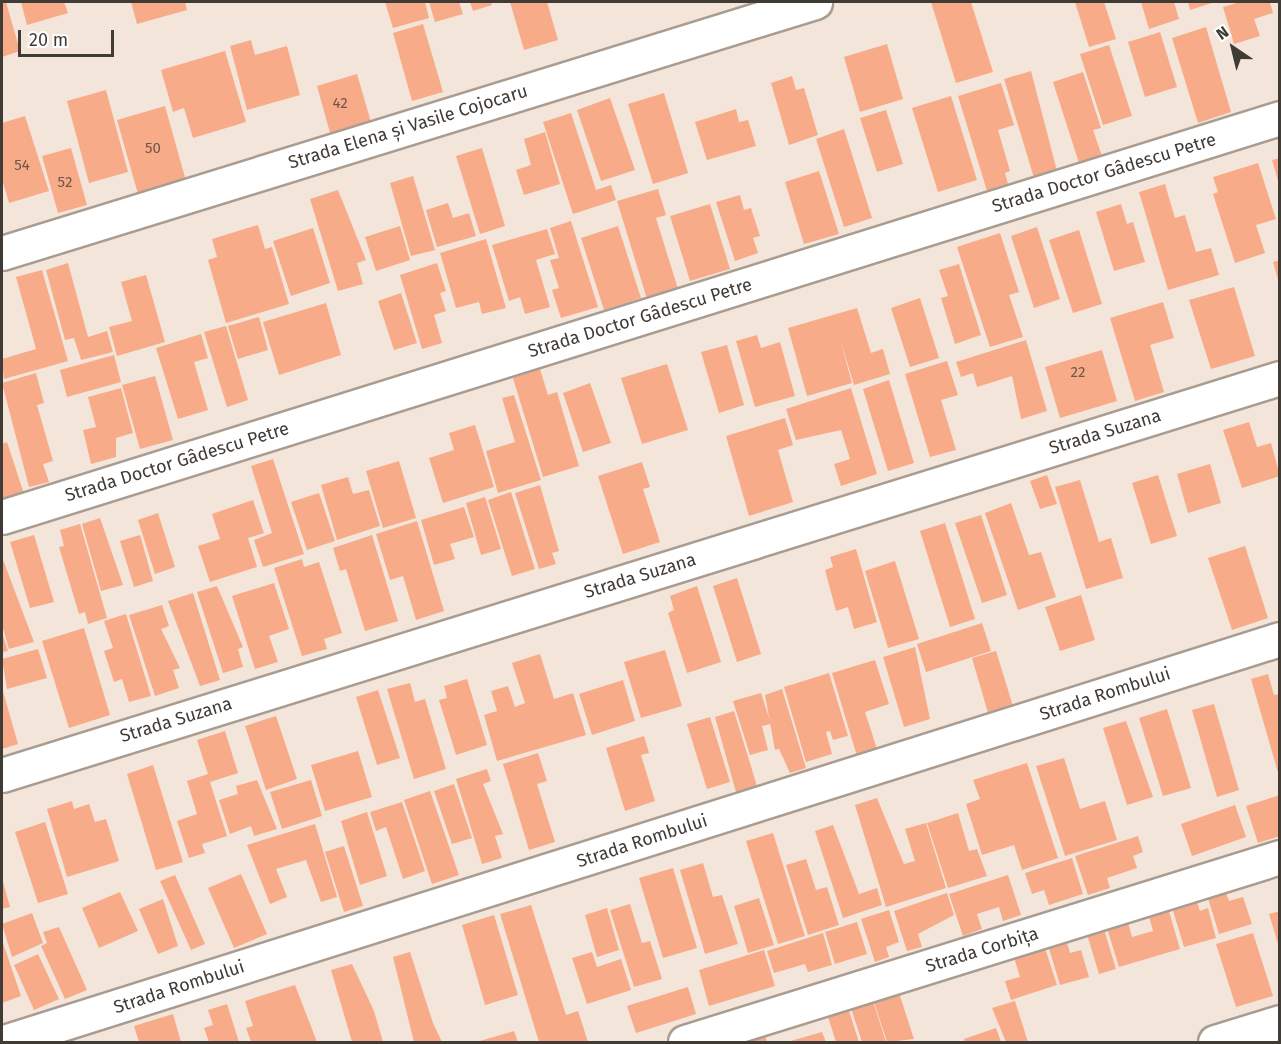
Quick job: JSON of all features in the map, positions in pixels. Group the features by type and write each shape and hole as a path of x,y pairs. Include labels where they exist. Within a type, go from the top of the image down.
{"street":[{"name":"Strada Elena și Vasile Cojocaru","path":"2,253 815,2"},
{"name":"Strada Doctor Gâdescu Petre","path":"2,517 1280,118"},
{"name":"Strada Suzana","path":"2,775 1280,378"},
{"name":"Strada Rombului","path":"4,1042 1280,639"},
{"name":"Strada Corbița","path":"685,1042 1280,857"},
{"path":"1215,1042 1280,1022"}],"building":[{"path":"2,2 6,2 20,51 2,57"},
{"path":"21,2 64,2 68,13 27,25"},
{"path":"131,2 185,2 187,10 137,24"},
{"path":"385,2 425,2 429,18 393,28"},
{"path":"429,2 459,2 463,14 435,22"},
{"path":"470,2 491,2 492,5 473,11"},
{"path":"510,2 547,2 558,40 524,50"},
{"path":"931,2 971,2 993,72 956,83"},
{"path":"1075,2 1104,2 1116,39 1089,47"},
{"path":"1141,2 1174,2 1179,19 1149,29"},
{"path":"1188,2 1215,2 1190,10"},
{"path":"1240,2 1270,2 1273,13 1254,19 1260,36 1234,44 1223,7"},
{"path":"423,24 443,92 412,101 393,33"},
{"path":"1206,27 1231,112 1198,123 1172,38"},
{"path":"1160,32 1177,87 1145,97 1128,42"},
{"path":"251,40 255,55 287,46 300,95 247,110 230,46"},
{"path":"887,44 903,99 860,112 844,57"},
{"path":"1109,45 1132,116 1103,125 1080,54"},
{"path":"225,51 246,122 193,138 184,108 173,112 161,70"},
{"path":"1031,71 1057,171 1034,178 1004,79"},
{"path":"1083,72 1101,128 1093,130 1102,156 1079,163 1053,82"},
{"path":"357,74 373,129 332,140 317,86"},
{"path":"792,76 796,90 804,88 818,135 789,145 771,83"},
{"path":"1001,83 1014,125 998,130 1010,171 1005,173 1008,184 987,191 958,96"},
{"path":"106,90 128,172 89,183 67,101"},
{"path":"664,93 688,173 653,184 628,104"},
{"path":"951,96 977,180 938,192 912,108"},
{"path":"610,98 635,170 601,181 577,110"},
{"path":"165,106 186,181 138,194 117,120"},
{"path":"736,109 739,122 748,120 756,146 707,160 695,122"},
{"path":"886,110 903,164 877,172 860,118"},
{"path":"571,113 596,190 611,185 616,200 573,214 543,122"},
{"path":"25,116 49,191 9,203 2,179 2,123"},
{"path":"844,129 872,218 844,227 816,139"},
{"path":"545,132 560,184 524,195 516,170 531,165 524,139"},
{"path":"71,148 87,205 58,213 42,156"},
{"path":"482,148 505,226 480,234 456,156"},
{"path":"1280,158 1280,183 1279,184 1272,160"},
{"path":"1258,163 1276,219 1256,225 1265,253 1235,263 1213,194 1218,192 1213,177"},
{"path":"819,171 839,234 804,244 785,182"},
{"path":"413,176 435,250 411,256 390,183"},
{"path":"1165,184 1175,218 1185,215 1196,252 1211,248 1219,275 1168,290 1139,192"},
{"path":"658,189 666,215 656,218 678,289 647,299 617,201"},
{"path":"338,190 366,260 357,263 363,284 338,291 310,199"},
{"path":"740,195 744,210 751,208 760,236 753,238 758,253 735,261 716,202"},
{"path":"448,203 453,218 469,213 476,236 437,247 426,210"},
{"path":"710,204 730,269 690,281 670,216"},
{"path":"1121,204 1127,224 1133,222 1145,262 1114,271 1096,212"},
{"path":"571,221 598,307 561,318 552,290 559,288 550,260 559,258 550,228"},
{"path":"258,225 265,249 272,247 289,304 226,323 208,260 217,257 212,239"},
{"path":"400,226 410,260 376,271 365,237"},
{"path":"618,226 641,298 604,310 581,238"},
{"path":"1037,227 1060,299 1034,308 1011,236"},
{"path":"313,228 330,283 291,296 273,241"},
{"path":"547,229 555,254 536,260 550,307 525,314 520,297 509,301 492,245"},
{"path":"1079,230 1102,304 1073,313 1049,240"},
{"path":"1000,233 1019,292 1009,295 1023,337 990,347 957,247"},
{"path":"486,239 506,308 482,314 479,302 456,308 440,253"},
{"path":"1280,260 1280,283 1279,283 1273,262"},
{"path":"68,263 88,337 107,331 113,352 81,360 74,338 65,340 46,270"},
{"path":"437,263 446,291 440,293 446,311 434,315 442,343 422,349 400,275"},
{"path":"959,264 981,335 955,344 941,298 948,296 939,270"},
{"path":"42,270 68,361 4,379 2,359 36,349 16,277"},
{"path":"146,275 165,342 117,356 109,327 132,321 121,282"},
{"path":"1234,287 1255,356 1211,369 1189,300"},
{"path":"401,293 417,343 394,350 378,301"},
{"path":"920,298 939,358 910,367 891,308"},
{"path":"1163,302 1174,338 1150,345 1164,392 1135,401 1110,318"},
{"path":"326,303 341,355 279,375 263,322"},
{"path":"857,308 871,353 883,349 890,374 854,385 840,339 852,383 807,396 788,328"},
{"path":"259,317 268,350 238,359 228,326"},
{"path":"226,326 248,400 227,407 204,332"},
{"path":"201,334 208,358 194,362 208,410 178,419 156,348"},
{"path":"757,335 761,348 780,342 795,396 755,407 736,341"},
{"path":"1026,340 1047,411 1021,419 1012,376 977,387 973,373 961,377 956,362"},
{"path":"727,345 744,405 719,413 701,352"},
{"path":"1102,350 1117,401 1060,418 1045,367"},
{"path":"114,355 121,382 67,397 60,370"},
{"path":"947,361 958,395 941,400 956,450 930,457 905,374"},
{"path":"667,364 688,430 642,444 621,378"},
{"path":"540,369 548,395 557,392 579,466 543,477 513,378"},
{"path":"36,373 44,403 37,405 53,461 43,464 49,482 29,487 2,383"},
{"path":"155,376 173,440 140,449 122,385"},
{"path":"889,380 914,463 888,471 863,389"},
{"path":"590,383 611,443 583,452 563,393"},
{"path":"121,388 133,433 116,438 116,457 91,464 83,430 96,427 88,397"},
{"path":"851,388 877,474 841,486 834,464 850,459 841,430 796,440 786,409"},
{"path":"514,395 541,480 498,493 486,451 515,442 502,398"},
{"path":"785,418 793,445 778,450 793,502 749,516 726,436"},
{"path":"1249,422 1257,447 1271,443 1280,476 1242,488 1223,430"},
{"path":"475,425 494,487 443,503 429,458 454,450 449,433"},
{"path":"7,442 25,497 3,504 2,444"},
{"path":"273,459 304,554 263,567 254,540 272,533 251,466"},
{"path":"399,461 416,518 383,528 366,471"},
{"path":"642,462 650,487 643,489 660,542 623,554 598,476"},
{"path":"1210,464 1221,503 1188,513 1177,474"},
{"path":"1047,475 1057,504 1040,509 1030,481"},
{"path":"1158,475 1177,536 1151,544 1132,483"},
{"path":"348,477 353,494 369,490 380,526 337,540 321,485"},
{"path":"1080,480 1099,542 1111,538 1123,578 1086,589 1055,487"},
{"path":"540,485 559,551 552,553 556,564 539,569 515,493"},
{"path":"511,492 535,569 512,576 488,500"},
{"path":"319,493 335,541 307,550 291,502"},
{"path":"485,497 501,549 481,555 466,503"},
{"path":"253,500 264,533 248,538 257,567 210,582 198,546 220,539 212,514"},
{"path":"1011,503 1029,555 1041,552 1056,597 1018,610 985,513"},
{"path":"464,507 474,537 450,544 455,559 434,565 421,520"},
{"path":"158,513 175,567 155,574 138,520"},
{"path":"981,515 1007,595 982,603 955,523"},
{"path":"100,518 123,585 101,591 82,524"},
{"path":"417,521 444,611 416,620 403,576 390,580 376,534"},
{"path":"945,523 975,619 950,627 920,531"},
{"path":"80,524 107,618 88,624 85,612 79,614 59,547 64,546 60,530"},
{"path":"34,535 54,602 30,608 10,542"},
{"path":"140,535 153,581 134,587 120,541"},
{"path":"372,535 398,621 365,631 346,569 340,571 333,548"},
{"path":"1245,546 1268,618 1232,630 1208,558"},
{"path":"856,549 877,622 854,629 848,607 836,611 825,570 833,567 830,557"},
{"path":"2,557 34,642 9,649 2,625"},
{"path":"302,559 304,567 319,562 342,633 324,639 327,649 302,656 274,568"},
{"path":"895,561 919,639 888,648 865,571"},
{"path":"737,578 761,654 737,662 713,586"},
{"path":"274,583 289,629 269,636 278,662 255,669 232,596"},
{"path":"217,586 243,647 238,649 243,667 223,673 197,592"},
{"path":"697,586 721,662 687,673 668,613 674,610 670,596"},
{"path":"193,593 220,680 200,686 168,601"},
{"path":"1081,595 1095,640 1060,651 1045,607"},
{"path":"162,605 169,626 161,629 180,668 173,670 179,688 155,696 129,615"},
{"path":"126,614 151,696 129,702 122,679 114,682 104,651 113,648 104,621"},
{"path":"982,623 991,651 926,672 917,644"},
{"path":"84,628 110,715 69,728 42,641"},
{"path":"2,632 8,651 2,652"},
{"path":"915,647 930,719 904,727 883,657"},
{"path":"38,649 47,678 7,689 2,659"},
{"path":"665,650 682,706 641,718 624,662"},
{"path":"996,651 1013,706 988,713 972,658"},
{"path":"540,654 554,699 573,693 586,735 497,761 484,715 497,711 491,691 508,686 515,707 525,703 512,663"},
{"path":"875,660 889,704 865,712 877,749 857,756 832,673"},
{"path":"829,673 848,736 833,740 830,731 826,732 832,754 806,762 784,687"},
{"path":"1268,674 1274,695 1280,694 1279,776 1251,679"},
{"path":"467,679 487,745 456,755 439,700 447,698 444,686"},
{"path":"623,680 635,721 592,735 579,694"},
{"path":"410,683 415,702 425,699 446,769 414,779 387,689"},
{"path":"2,688 18,744 2,749"},
{"path":"782,689 806,768 790,773 779,749 775,750 765,695"},
{"path":"378,690 400,758 377,765 356,697"},
{"path":"761,693 771,724 762,726 768,750 750,755 733,701"},
{"path":"1214,704 1239,790 1217,797 1192,710"},
{"path":"1167,709 1191,788 1163,796 1139,718"},
{"path":"734,711 757,786 736,792 715,717"},
{"path":"276,716 297,779 266,790 245,726"},
{"path":"710,717 730,782 707,789 687,724"},
{"path":"1126,721 1153,797 1127,805 1103,728"},
{"path":"225,731 238,773 210,782 227,836 202,844 205,853 189,858 177,821 197,814 187,781 208,774 197,740"},
{"path":"644,736 649,753 641,755 655,801 625,811 606,748"},
{"path":"358,751 372,797 325,811 311,765"},
{"path":"538,753 547,781 537,784 555,842 529,850 503,764"},
{"path":"1064,758 1080,809 1105,801 1117,840 1065,856 1036,766"},
{"path":"1027,763 1058,858 1022,870 1014,845 982,855 966,804 980,799 973,780"},
{"path":"153,765 183,862 156,870 127,774"},
{"path":"487,769 491,781 483,784 503,834 495,836 502,858 482,864 456,779"},
{"path":"257,780 277,829 254,836 251,826 230,834 219,800 238,794 236,786"},
{"path":"311,780 322,816 282,829 270,792"},
{"path":"454,784 472,838 452,844 434,791"},
{"path":"430,791 459,875 432,884 404,800"},
{"path":"1280,795 1280,836 1258,843 1246,806"},
{"path":"877,798 904,864 915,861 905,829 926,823 946,888 886,907 855,805"},
{"path":"72,801 74,809 89,804 95,822 106,819 119,861 67,877 47,809"},
{"path":"402,802 425,871 403,879 386,827 376,831 370,812"},
{"path":"1235,805 1246,837 1192,856 1181,824"},
{"path":"367,812 387,876 360,885 341,821"},
{"path":"958,813 969,851 977,849 987,876 948,888 927,823"},
{"path":"45,822 68,894 38,903 15,832"},
{"path":"315,824 337,897 321,902 306,860 276,869 287,897 270,904 247,845"},
{"path":"833,825 859,894 877,888 882,905 843,918 815,831"},
{"path":"773,833 805,936 778,944 746,841"},
{"path":"1138,836 1143,852 1133,856 1137,868 1107,878 1110,888 1088,895 1075,856"},
{"path":"344,846 363,906 344,912 325,852"},
{"path":"1072,858 1083,894 1049,905 1044,890 1032,894 1025,873"},
{"path":"806,859 816,890 827,887 839,925 808,935 786,865"},
{"path":"703,863 713,897 722,895 738,944 705,954 680,870"},
{"path":"673,868 697,948 663,958 639,878"},
{"path":"241,874 267,934 234,948 208,888"},
{"path":"175,875 205,944 191,950 160,881"},
{"path":"1008,875 1021,915 1003,921 999,907 977,914 982,929 963,936 949,894"},
{"path":"2,878 10,907 2,909"},
{"path":"1225,890 1229,901 1243,897 1252,924 1219,934 1207,895"},
{"path":"120,892 138,931 99,948 82,908"},
{"path":"947,893 954,915 918,934 922,947 907,951 894,911"},
{"path":"1195,897 1200,911 1208,908 1216,938 1184,947 1171,904"},
{"path":"759,898 774,945 748,953 734,906"},
{"path":"163,899 178,946 158,954 139,909"},
{"path":"630,904 642,943 650,941 662,979 634,987 610,910"},
{"path":"531,905 566,1015 578,1011 588,1042 539,1042 500,914"},
{"path":"607,908 619,950 597,957 585,915"},
{"path":"1168,908 1180,949 1119,967 1106,925 1127,919 1132,937 1153,931 1148,913"},
{"path":"889,910 899,942 886,947 889,957 875,962 861,919"},
{"path":"1280,911 1280,947 1279,947 1269,914"},
{"path":"32,913 43,943 12,957 2,924"},
{"path":"494,915 518,995 485,1005 462,925"},
{"path":"857,922 867,954 835,964 825,932"},
{"path":"1103,926 1116,969 1099,974 1086,931"},
{"path":"59,927 87,990 65,999 41,946 47,943 43,932"},
{"path":"823,933 832,965 808,972 805,964 774,973 767,951"},
{"path":"1253,933 1273,996 1236,1007 1216,944"},
{"path":"1066,939 1070,953 1081,950 1089,977 1060,985 1048,945"},
{"path":"2,940 21,996 2,1003"},
{"path":"1044,945 1057,985 1011,1000 1005,981 1020,977 1013,954"},
{"path":"764,950 775,986 709,1006 699,970"},
{"path":"410,952 433,1023 442,1042 414,1042 393,957"},
{"path":"592,952 597,967 621,959 631,990 587,1004 572,958"},
{"path":"38,954 59,999 34,1010 14,965"},
{"path":"352,964 374,1011 383,1042 352,1042 331,970"},
{"path":"295,985 317,1042 251,1042 246,1028 253,1026 245,1001"},
{"path":"688,987 696,1014 636,1033 627,1006"},
{"path":"899,993 914,1039 887,1042 874,1002"},
{"path":"873,1001 886,1042 862,1042 851,1008"},
{"path":"1015,1001 1028,1042 1006,1042 992,1008"},
{"path":"227,1004 239,1042 209,1042 204,1028 213,1025 208,1010"},
{"path":"848,1008 859,1042 836,1042 827,1014"},
{"path":"173,1014 181,1042 139,1042 134,1026"},
{"path":"996,1028 1001,1042 965,1042 964,1039"},
{"path":"514,1031 518,1042 476,1042"},
{"path":"764,1032 767,1042 732,1042"},
{"path":"822,1032 826,1042 787,1042"}]}
